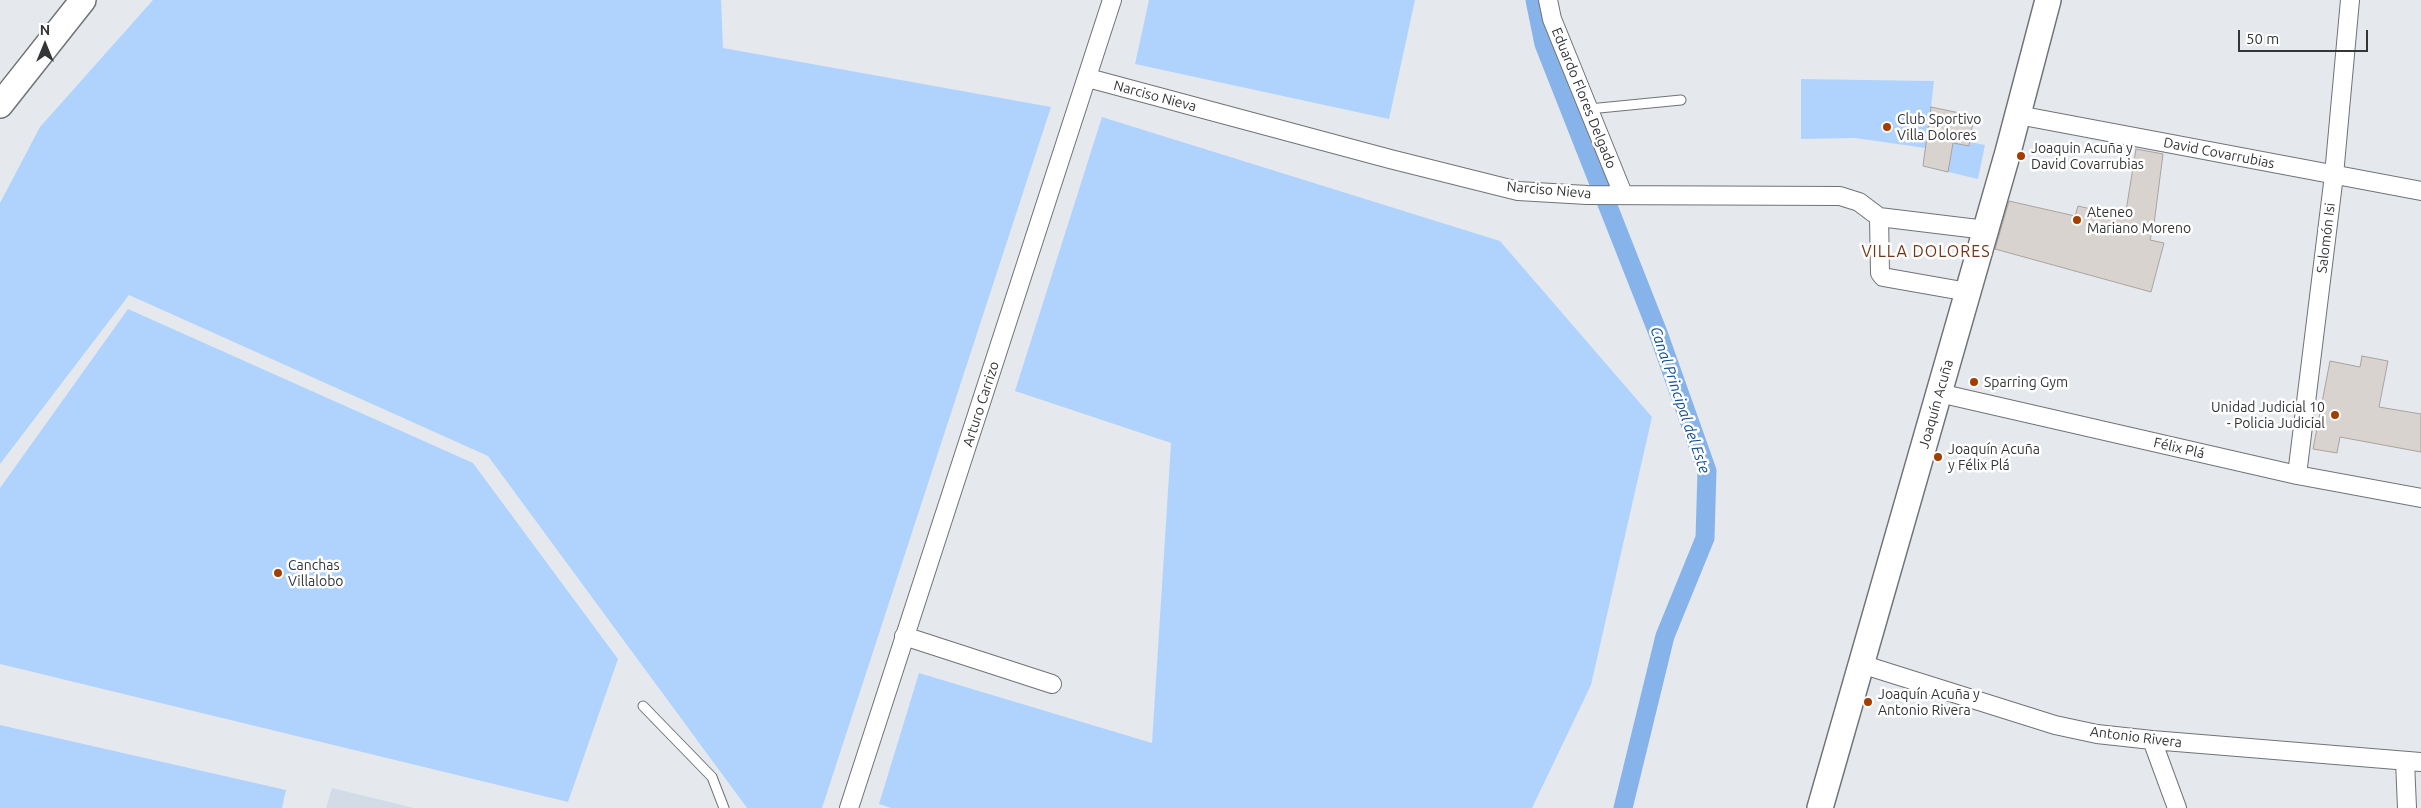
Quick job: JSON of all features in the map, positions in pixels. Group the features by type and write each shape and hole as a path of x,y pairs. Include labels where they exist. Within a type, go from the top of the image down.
{"street":[{"path":"0,105 83,0"},
{"name":"Arturo Carrizo","path":"849,808 1112,0"},
{"name":"Eduardo Flores Delgado","path":"1548,0 1552,19 1623,194"},
{"name":"Joaquín Acuña","path":"1820,808 1986,230 2048,0"},
{"name":"Salomón Isi","path":"2297,475 2334,175 2350,0"},
{"name":"Narciso Nieva","path":"1088,78 1390,159 1518,191 1587,195 1840,196 1859,202 1879,218"},
{"name":"David Covarrubias","path":"2018,115 2421,191"},
{"path":"1968,292 1883,278 1880,273 1879,218 1986,230"},
{"name":"Félix Plá","path":"1939,393 2297,475 2421,498"},
{"path":"904,636 1052,684"},
{"name":"Antonio Rivera","path":"1861,664 2055,725 2097,734 2413,762"},
{"path":"2152,740 2177,808"},
{"path":"2407,808 2413,762"}],"lane":[{"path":"1589,109 1681,100"},
{"path":"643,706 712,777 724,808"}],"shaded area":[{"path":"153,0 721,0 723,48 1051,107 822,808 747,808 488,456 129,295 0,464 0,203 40,127"},
{"path":"1149,0 1415,0 1389,119 1135,64"},
{"name":"Club Sportivo Villa Dolores","path":"1801,79 1934,81 1931,107 1974,116 1970,142 1985,145 1978,179 1923,166 1925,148 1855,138 1801,139"},
{"path":"1102,117 1500,241 1652,417 1591,685 1532,808 891,808 879,804 919,673 1152,743 1171,443 1015,391"},
{"name":"Canchas Villalobo","path":"128,309 473,463 618,659 568,802 0,664 0,488"},
{"path":"0,725 286,790 282,808 0,808"},
{"path":"332,788 414,808 326,808"}],"building":[{"path":"1931,107 1974,116 1969,146 1953,143 1948,172 1923,166"},
{"name":"Ateneo Mariano Moreno","path":"2136,149 2163,154 2154,224 2150,240 2164,243 2151,292 1995,249 2009,201 2075,216 2078,206 2125,217"},
{"path":"2362,356 2388,361 2379,407 2421,414 2421,452 2340,437 2337,453 2313,449 2330,361 2360,367"}],"waterway":[{"name":"Canal Principal del Este","path":"1535,0 1544,44 1658,333 1707,471 1705,538 1665,636 1623,808"}],"place":[{"name":"Club Sportivo Villa Dolores","path":"1887,127"},
{"name":"Joaquin Acuña y David Covarrubias","path":"2021,156"},
{"name":"Ateneo Mariano Moreno","path":"2077,220"},
{"name":"Sparring Gym","path":"1974,382"},
{"name":"Unidad Judicial 10 - Policia Judicial","path":"2335,415"},
{"name":"Joaquín Acuña y Félix Plá","path":"1938,457"},
{"name":"Canchas Villalobo","path":"278,573"},
{"name":"Joaquín Acuña y Antonio Rivera","path":"1868,702"}],"district":[{"name":"VILLA DOLORES","path":"1926,252"}]}
